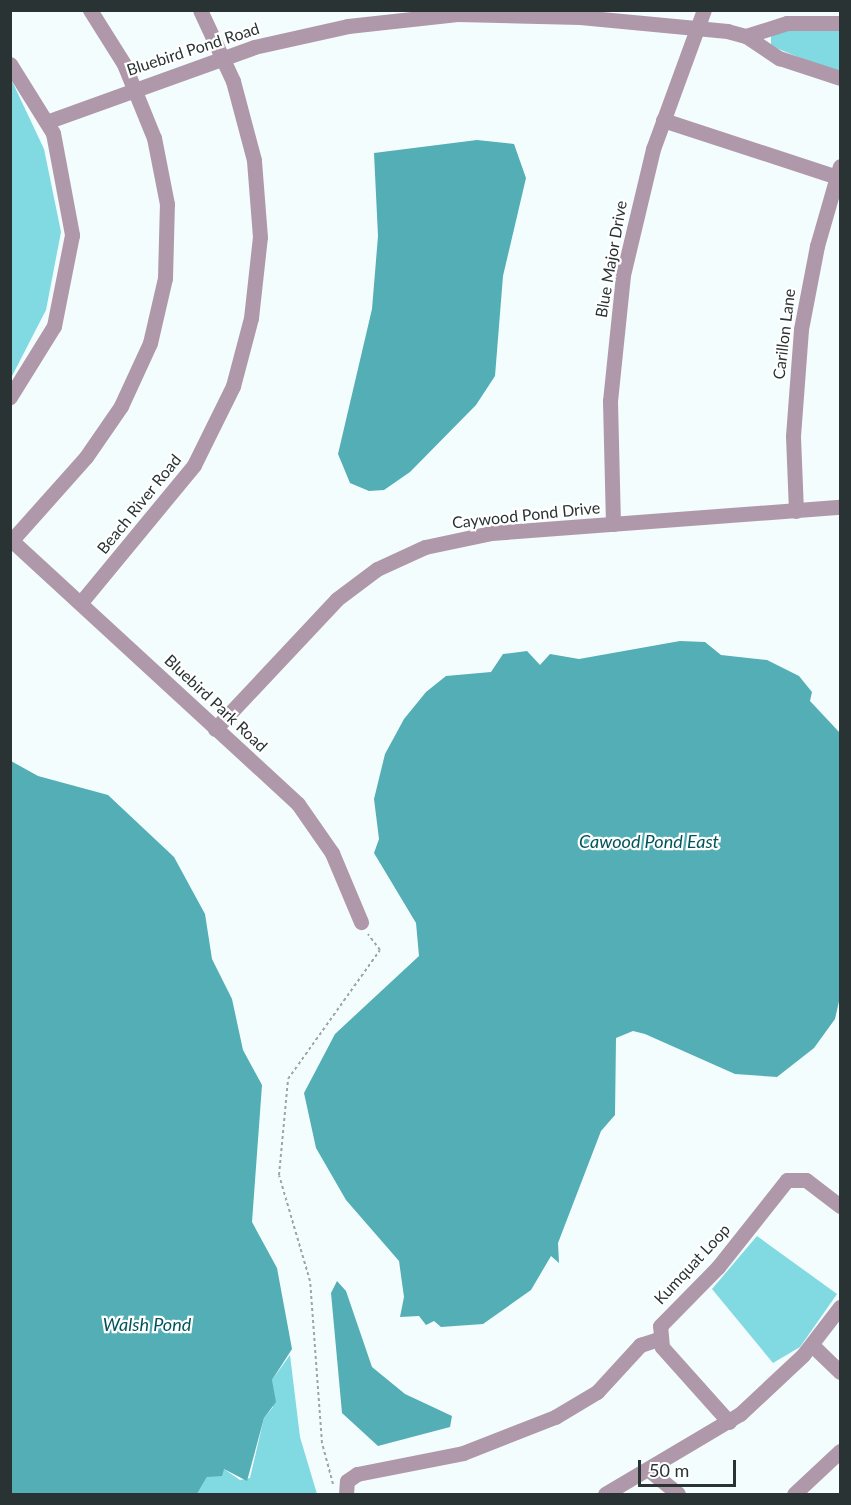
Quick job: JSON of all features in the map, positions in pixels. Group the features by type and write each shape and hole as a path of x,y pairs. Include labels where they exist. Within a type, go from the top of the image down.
{"street":[{"path":"11,539 106,432 140,371 158,314 168,254 167,204 157,148 135,86 90,10"},
{"name":"Beach River Road","path":"82,601 190,471 222,412 244,350 257,282 260,209 250,137 223,56 200,10"},
{"name":"Blue Major Drive","path":"613,524 610,412 618,309 632,230 663,120 704,10"},
{"name":"Bluebird Pond Road","path":"49,122 135,86 223,56 314,32 399,14 525,14 698,28 746,36 770,54 840,78"},
{"name":"Bluebird Pond Road","path":"746,36 787,22 840,23"},
{"path":"10,64 49,122 70,202 69,267 49,338 10,398"},
{"path":"663,120 839,174"},
{"name":"Carillon Lane","path":"796,511 798,346 814,256 839,174"},
{"name":"Caywood Pond Drive","path":"215,729 337,599 394,560 464,537 840,507"},
{"name":"Bluebird Park Road","path":"11,539 82,601 312,822 339,866 361,922"},
{"name":"Kumquat Loop","path":"658,1339 662,1322 718,1267 787,1180 806,1180 840,1206"},
{"path":"604,1494 650,1471 729,1422 812,1345 840,1307"},
{"path":"340,1494 347,1481 357,1474 463,1453 555,1417 597,1392 640,1345 658,1339 729,1422"},
{"path":"812,1345 840,1372"},
{"path":"794,1494 840,1451"},
{"path":"650,1471 678,1494"}],"path":[{"path":"340,1494 322,1443 310,1281 279,1175 291,1071 380,950 361,922"}],"shaded area":[{"path":"840,29 840,74 771,46 771,36 781,30"},
{"path":"11,79 44,149 61,232 46,310 11,378"},
{"path":"757,1236 837,1294 800,1347 773,1363 712,1289"},
{"path":"290,1355 300,1437 317,1494 197,1494 207,1477 224,1469 240,1480 250,1478 264,1418 273,1407 272,1380"}],"water":[{"path":"477,140 514,144 526,178 503,276 495,376 476,405 410,472 384,490 369,491 350,483 338,454 372,309 378,236 374,153"},
{"name":"Cawood Pond East","path":"680,641 705,642 721,655 767,660 799,676 812,692 810,701 840,733 840,997 835,1019 814,1048 777,1077 735,1074 645,1034 633,1031 616,1038 615,1115 601,1131 558,1243 559,1263 551,1256 531,1290 483,1324 441,1327 434,1321 426,1325 419,1316 400,1317 404,1297 399,1261 346,1200 316,1148 304,1093 335,1034 419,956 416,923 374,853 379,839 374,799 385,754 404,719 426,692 446,676 491,672 503,654 527,651 540,665 550,654 579,659"},
{"name":"Walsh Pond","path":"11,761 38,776 108,795 174,857 205,914 212,959 232,999 243,1050 262,1085 252,1222 277,1268 292,1349 272,1380 276,1402 264,1418 247,1481 224,1469 222,1476 207,1477 197,1494 11,1494"},
{"path":"337,1281 346,1291 372,1367 405,1394 452,1416 450,1427 378,1446 342,1413 331,1293"}]}
